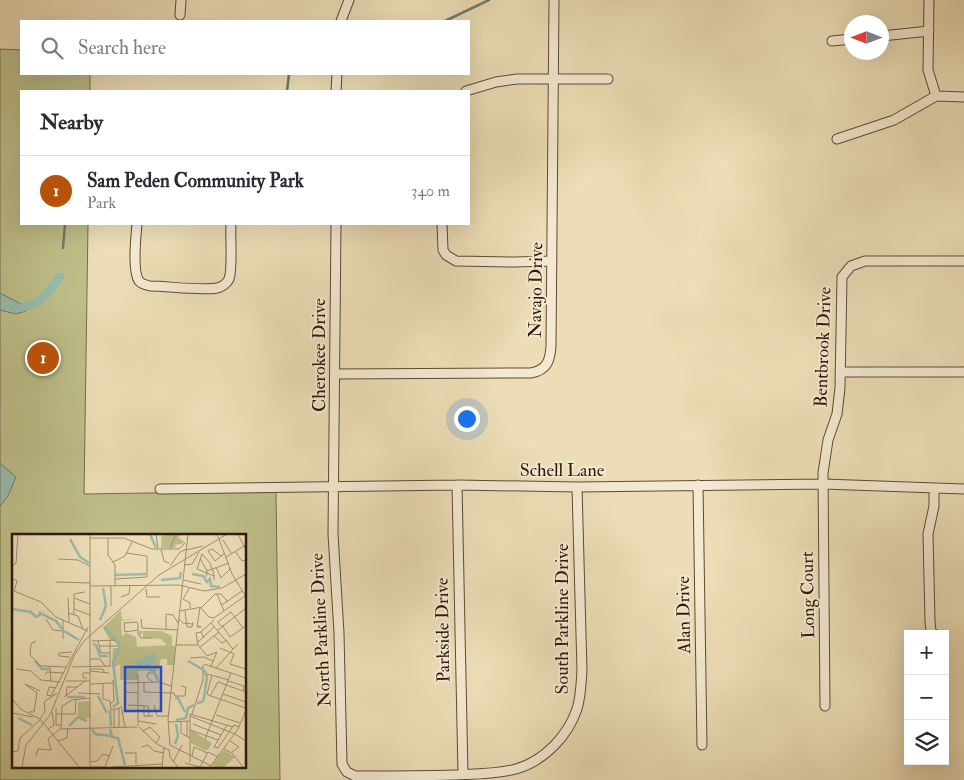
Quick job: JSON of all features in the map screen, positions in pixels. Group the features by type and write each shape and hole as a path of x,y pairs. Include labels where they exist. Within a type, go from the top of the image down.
{"street":[{"path":"180,15 181,0"},
{"path":"341,20 349,0"},
{"name":"Navajo Drive","path":"335,374 531,374 545,368 550,355 554,0"},
{"path":"929,0 928,70 936,96"},
{"path":"889,35 929,32"},
{"path":"832,42 844,40"},
{"path":"336,90 337,75"},
{"path":"469,90 496,82 517,79 608,79"},
{"path":"837,139 894,120 936,96 964,97"},
{"path":"136,225 136,268 139,281 150,286 211,288 222,286 229,279 232,265 230,240 232,225"},
{"name":"Cherokee Drive","path":"333,486 336,225"},
{"path":"442,225 443,250 446,255 456,261 552,261"},
{"name":"Bentbrook Drive","path":"823,484 824,458 837,414 840,388 842,277 851,266 865,262 964,261"},
{"path":"840,372 964,372"},
{"name":"Schell Lane","path":"160,489 457,485 577,487 823,484 964,489"},
{"name":"Long Court","path":"823,484 825,706"},
{"name":"Parkside Drive","path":"457,485 462,774"},
{"name":"Alan Drive","path":"698,485 702,745"},
{"name":"North Parkline Drive","path":"333,486 333,534 339,633 342,764 346,772"},
{"name":"South Parkline Drive","path":"346,772 355,776 462,774 516,769 540,758 554,745 572,720 576,710 582,671 577,487"},
{"path":"932,630 927,549 934,506 934,488"}],"green space":[{"path":"0,49 20,50 20,75 90,75 90,90 20,90 20,225 88,225 84,494 276,491 280,780 0,780"}],"shaded area":[{"path":"0,293 21,304 26,311 16,314 0,310"},
{"path":"0,463 16,477 8,496 0,506"}],"waterway":[{"path":"447,20 489,0"},
{"path":"287,90 289,75"},
{"path":"63,248 65,225"},
{"path":"23,307 44,296 60,277"}],"place":[{"name":"Sam Peden Community Park","path":"43,358"}]}
